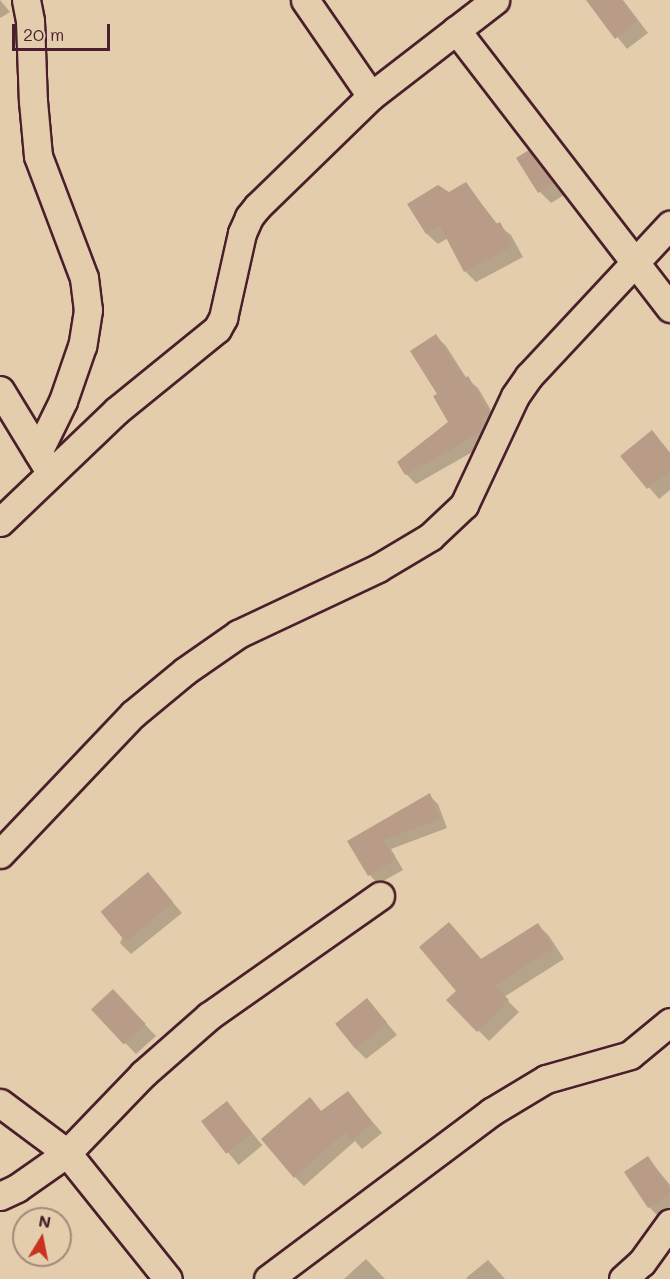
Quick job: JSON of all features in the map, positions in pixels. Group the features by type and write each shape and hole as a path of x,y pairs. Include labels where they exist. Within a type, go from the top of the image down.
{"street":[{"path":"26,0 30,21 38,156 84,278 88,310 82,346 44,463"},
{"path":"305,0 371,96"},
{"path":"0,522 44,463 116,411 217,329 223,318 242,232 249,217 371,96 495,0"},
{"path":"456,30 670,308"},
{"path":"0,854 133,714 185,671 238,633 378,568 430,537 464,505 515,396 529,376 670,225"},
{"path":"0,390 44,463"},
{"path":"0,1196 17,1188 67,1153 143,1074 209,1016 380,896"},
{"path":"268,1279 490,1112 546,1079 630,1055 670,1022"},
{"path":"0,1103 67,1153 168,1279"},
{"path":"623,1279 642,1262 670,1222"}],"building":[{"path":"586,0 622,0 638,21 615,39"},
{"path":"529,150 554,183 538,193 516,158"},
{"path":"466,182 496,224 500,222 513,246 464,272 440,226 426,234 407,204 438,185 449,192"},
{"path":"436,334 465,378 468,376 490,413 482,419 481,432 405,475 397,462 448,422 433,396 437,394 410,351"},
{"path":"652,430 670,453 670,471 647,489 620,456"},
{"path":"430,793 440,819 383,840 395,860 368,876 347,841"},
{"path":"148,872 173,902 126,942 101,912"},
{"path":"449,922 481,959 538,923 554,948 495,986 509,1000 477,1032 446,1000 456,991 419,947"},
{"path":"113,989 146,1024 124,1045 91,1009"},
{"path":"367,998 387,1023 355,1049 335,1024"},
{"path":"348,1091 373,1123 352,1140 345,1132 294,1178 261,1139 310,1097 321,1111"},
{"path":"227,1101 252,1133 226,1154 201,1121"},
{"path":"648,1156 670,1189 670,1194 648,1208 624,1172"}]}
